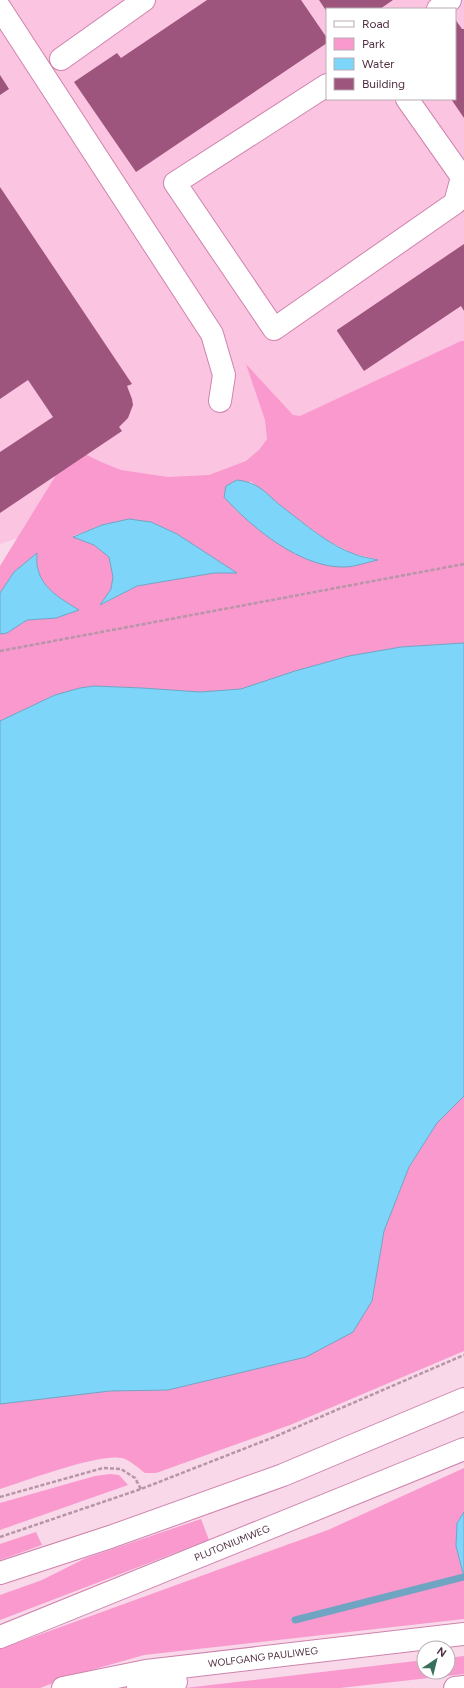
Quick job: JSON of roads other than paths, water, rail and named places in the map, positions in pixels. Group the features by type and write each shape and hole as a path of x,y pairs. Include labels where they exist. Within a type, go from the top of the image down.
{"main road":[{"path":"61,59 144,0"},
{"path":"439,8 450,0"},
{"path":"0,8 212,334 224,375 220,400"},
{"path":"326,86 175,184 274,329 454,204 462,177 408,100"},
{"path":"0,1573 110,1537 283,1475 464,1399"},
{"name":"PLUTONIUMWEG","path":"0,1637 464,1449"},
{"name":"WOLFGANG PAULIWEG","path":"63,1688 146,1671 464,1634"},
{"name":"WOLFGANG PAULIWEG","path":"138,1688 416,1652"},
{"path":"455,1688 464,1687"}],"water":[{"path":"237,480 252,484 263,490 309,528 327,540 357,555 378,560 348,567 328,566 311,561 278,544 235,509 224,497 226,486"},
{"path":"129,519 151,522 177,534 237,573 214,573 137,586 100,605 111,589 113,577 109,557 94,545 73,537 102,525"},
{"path":"37,553 37,567 44,582 54,593 79,610 56,618 27,620 7,633 0,634 0,593 14,572"},
{"path":"464,643 464,1096 437,1123 409,1167 384,1231 372,1301 353,1332 306,1357 168,1390 110,1391 0,1404 0,721 55,695 80,688 94,686 200,692 241,689 295,671 349,656 401,647"},
{"path":"464,1512 464,1577 456,1546 457,1523"}],"waterway":[{"path":"295,1620 464,1577"}]}
